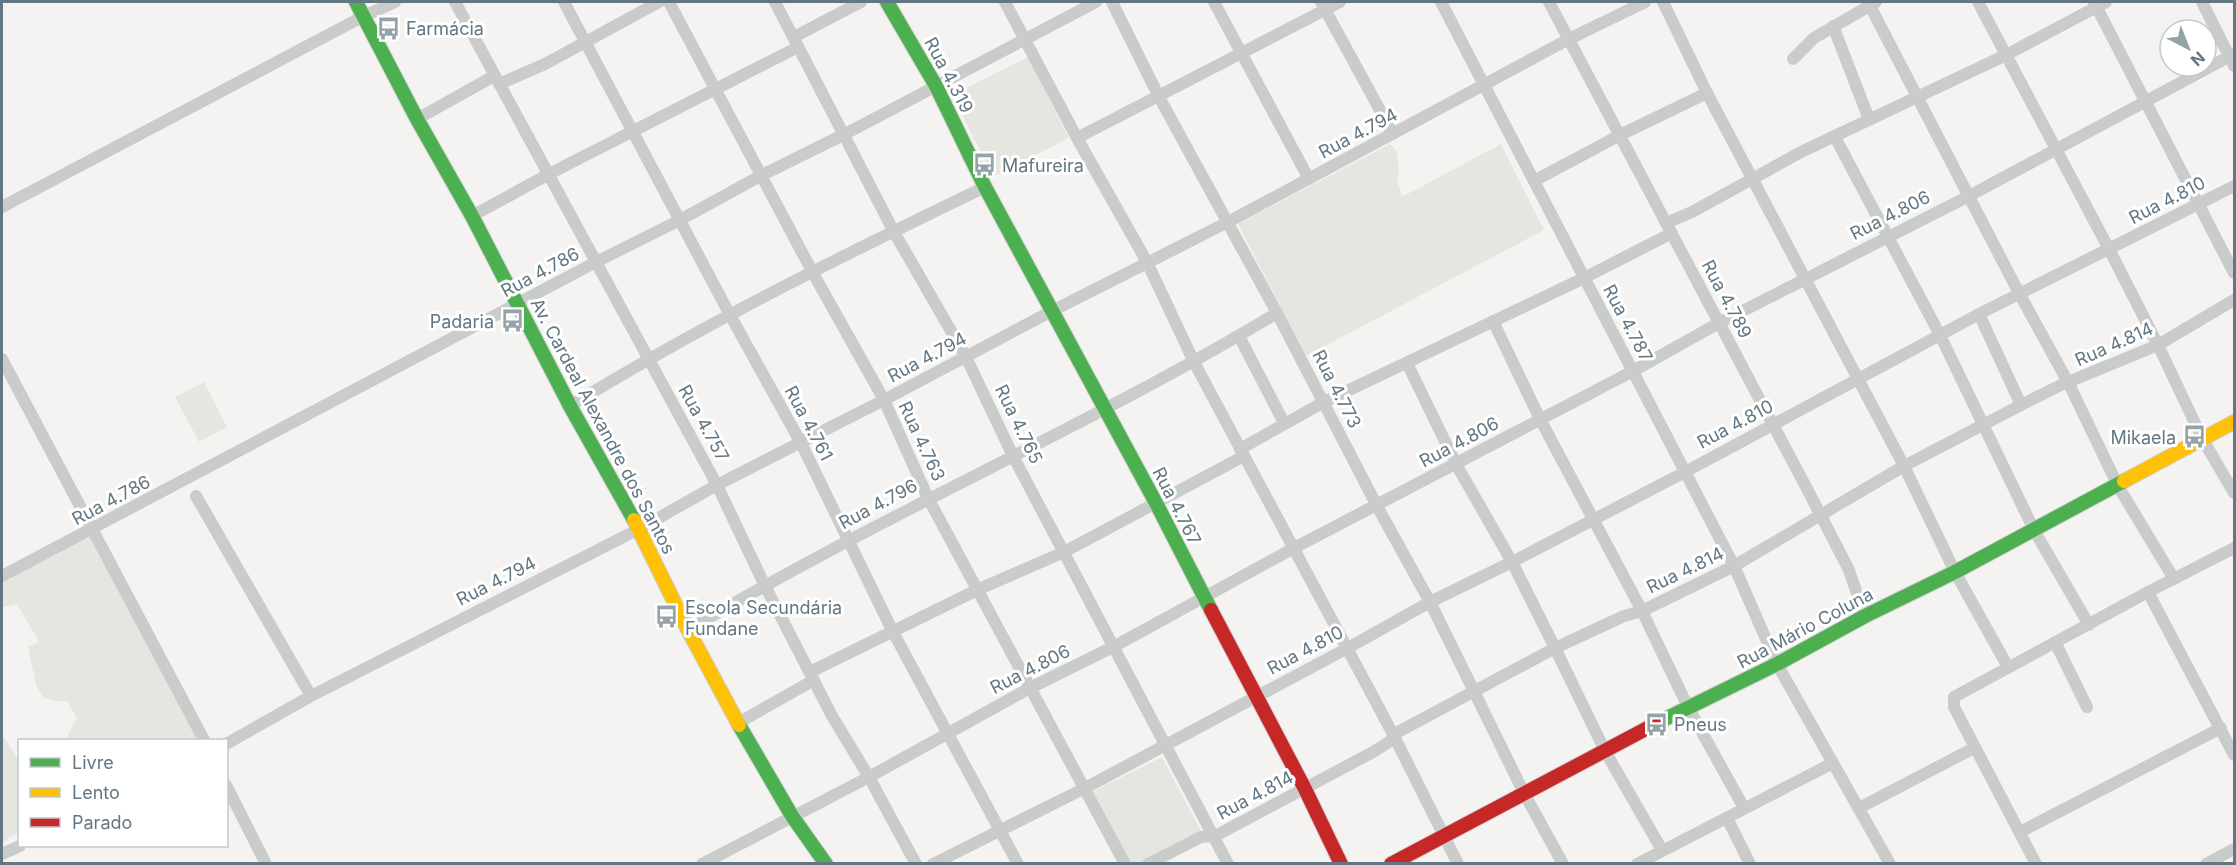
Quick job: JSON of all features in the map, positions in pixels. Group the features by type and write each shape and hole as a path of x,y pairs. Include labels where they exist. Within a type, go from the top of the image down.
{"main road":[{"name":"Av. Cardeal Alexandre dos Santos","path":"356,2 417,119 472,216 570,406 639,529 688,630 738,723 792,816 826,864"},
{"name":"Rua 4.319","path":"888,2 936,86 975,168"},
{"name":"Rua 4.767","path":"975,168 1156,503 1255,697 1305,789 1341,864"},
{"name":"Rua Mário Coluna","path":"1391,864 1688,707 1955,572 2235,422"}],"street":[{"path":"2,207 364,16 395,2"},
{"name":"Rua 4.757","path":"455,2 717,485 764,584 832,716 869,777 916,864"},
{"name":"Rua 4.761","path":"564,2 730,315 801,443 892,630 1018,864"},
{"path":"417,119 496,80 545,64 659,2"},
{"name":"Rua 4.763","path":"669,2 813,273 884,400 928,498 1125,864"},
{"name":"Rua 4.765","path":"775,2 894,231 966,357 1013,456 1228,864"},
{"path":"472,216 715,89 861,2"},
{"path":"1005,2 1077,138 1147,262 1194,362 1394,736 1458,864"},
{"name":"Rua 4.786","path":"2,576 596,262 1096,2"},
{"name":"Rua 4.773","path":"1112,2 1158,95 1277,313 1377,506 1430,602 1525,795 1563,864"},
{"path":"1214,2 1309,179"},
{"path":"1077,138 1241,53 1324,5 1340,2"},
{"name":"Rua 4.787","path":"1441,2 1734,566 1777,664 1890,864"},
{"name":"Rua 4.789","path":"1549,2 1848,568 1865,616"},
{"name":"Rua 4.794","path":"228,743 311,696 639,529 717,485 1228,222 1569,39 1645,2"},
{"path":"1663,2 1707,93 1904,466 1955,572 2008,667"},
{"path":"1978,2 2109,249 2202,438 2235,493"},
{"path":"2202,2 2233,59"},
{"path":"1793,59 1814,38 1872,3 2019,293 2069,384 2118,486 2174,579"},
{"path":"738,723 812,676 892,630 1064,552 1156,503 1242,453 1284,423 1584,278 1692,212 1801,152 2006,55 2099,3 2198,206 2235,273"},
{"path":"1324,5 1393,134"},
{"path":"1833,27 1869,119"},
{"name":"Rua 4.806","path":"702,864 869,777 1030,688 1113,647 1294,548 1633,371 1719,323 1969,196 2055,148 2233,59"},
{"path":"1534,181 1620,135 1707,93"},
{"path":"1835,137 1940,336 2034,530 2089,625"},
{"name":"Rua 4.810","path":"935,863 1085,788 1346,650 1430,602 1685,472 2019,293 2235,186"},
{"path":"570,406 648,358 894,231 985,188"},
{"name":"Rua 4.814","path":"1148,864 1201,837 1215,836 1380,748 1398,732 1474,691 1556,648 1624,616 1642,611 1734,566 1904,466 2021,405 2158,345 2235,300"},
{"name":"Rua 4.796","path":"688,630 764,584 1194,362 1277,313"},
{"path":"1979,314 2021,405"},
{"path":"1492,321 1540,419 1642,611 1688,707 1744,808"},
{"path":"1239,336 1284,423"},
{"path":"2,359 203,739"},
{"path":"1407,363 1456,464 1512,562 1556,648 1605,751 1662,850"},
{"path":"196,496 311,696"},
{"path":"2036,864 1974,748 1954,707 1953,699 1960,693 2148,592 2235,548"},
{"path":"2148,592 2235,755"},
{"path":"2055,642 2087,707"},
{"path":"2020,832 2221,728"},
{"path":"1859,808 1974,748"},
{"path":"1637,864 1833,763"},
{"path":"228,789 266,864"},
{"path":"1726,818 1750,864"},
{"path":"2,854 18,847"},
{"path":"2206,864 2233,853"}],"shaded area":[{"path":"1028,57 1069,138 993,177 952,95"},
{"path":"1390,144 1397,152 1399,170 1397,179 1402,197 1501,144 1544,230 1306,356 1238,224"},
{"path":"204,382 227,427 199,442 175,397"},
{"path":"92,530 197,739 66,739 77,718 67,701 54,701 43,697 36,685 28,646 39,642 17,604 2,607 2,580"},
{"path":"2,735 18,759 18,834 2,842"},
{"path":"1162,757 1202,833 1145,863 1130,863 1092,792"}],"traffic: fast":[{"path":"356,2 417,119 472,216 570,406 634,520"},
{"path":"887,2 936,86 985,187 1156,503 1211,610"},
{"path":"1659,722 1955,572 2124,481"},
{"path":"739,725 792,816 826,864"}],"traffic: slow":[{"path":"2124,481 2234,422"},
{"path":"634,520 688,630 739,725"}],"traffic: jam":[{"path":"1211,610 1305,789 1341,864"},
{"path":"1391,864 1659,722"}],"place":[{"name":"Farmácia","path":"388,28"},
{"name":"Mafureira","path":"984,165"},
{"name":"Padaria","path":"512,321"},
{"name":"Mikaela","path":"2194,437"},
{"name":"Escola Secundária Fundane","path":"667,617"},
{"name":"Pneus","path":"1656,724"}]}
